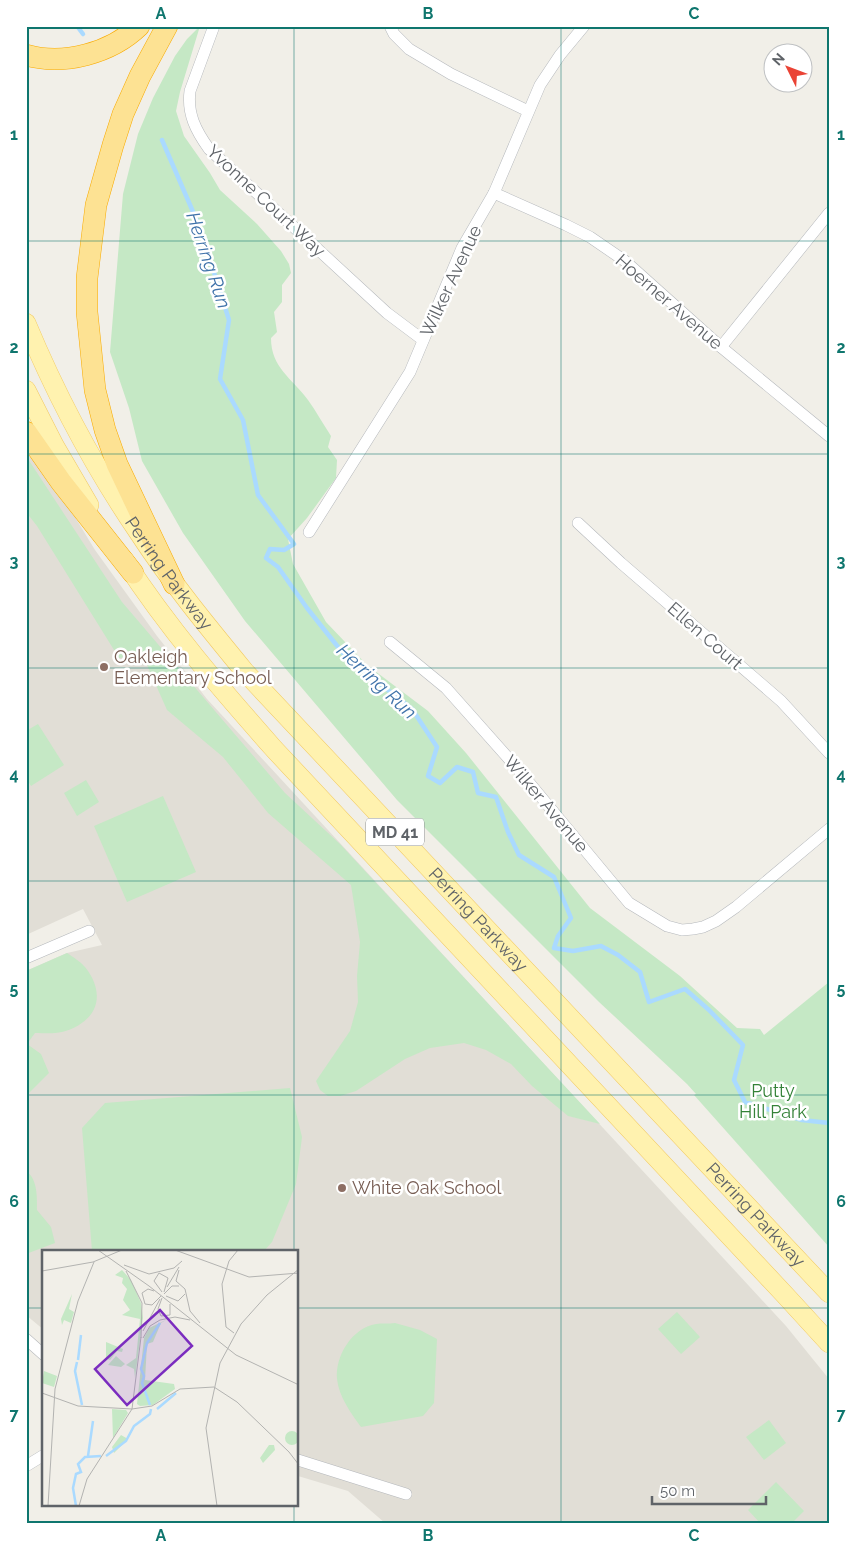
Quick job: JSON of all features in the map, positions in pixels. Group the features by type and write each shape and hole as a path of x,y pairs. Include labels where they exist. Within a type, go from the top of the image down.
{"highway":[{"path":"26,55 49,58 84,55 100,51 139,26"},
{"path":"167,26 126,106 96,205 87,278 87,312 95,390 106,430 117,464 174,584"},
{"path":"26,432 61,482 133,573"}],"main road":[{"name":"Perring Parkway","path":"26,323 41,359 79,436 138,533 174,584 244,672 829,1293"},
{"name":"Perring Parkway","path":"26,390 54,445 84,497 133,573 176,633 224,692 274,749 827,1342"}],"street":[{"name":"Yvonne Court Way","path":"214,26 190,91 191,115 200,138 209,149 387,313 423,340"},
{"path":"390,26 394,34 409,50 451,74 528,112"},
{"name":"Wilker Avenue","path":"309,532 410,372 462,248 494,193 540,85 560,55 584,26"},
{"name":"Hoerner Avenue","path":"494,193 574,229 626,260 721,346 829,436"},
{"path":"721,346 829,213"},
{"name":"Ellen Court","path":"578,523 621,563 781,702 829,753"},
{"name":"Wilker Avenue","path":"390,642 446,688 518,768 629,903 661,923 682,930 703,927 716,921 736,907 829,829"},
{"path":"26,958 88,931"},
{"path":"26,1339 42,1353"},
{"path":"26,1466 42,1456"},
{"path":"299,1460 406,1494"}],"shaded area":[{"name":"White Oak School","path":"26,443 50,476 95,550 157,636 207,699 786,1326 829,1379 829,1523 385,1523 348,1491 299,1476 299,1250 42,1250 42,1328 26,1315 26,971 67,953 102,945 83,909 26,935"}],"green space":[{"name":"Putty Hill Park","path":"200,26 176,111 184,136 220,190 257,224 281,251 289,264 291,273 282,285 282,302 274,312 277,332 271,338 272,348 278,365 308,400 331,436 328,447 337,460 336,478 307,518 288,539 293,564 326,622 367,665 428,711 466,753 590,908 680,976 737,1028 760,1029 764,1035 829,982 829,1247 694,1095 696,1094 687,1084 599,1002 397,800 245,621 183,533 142,461 129,408 110,352 123,194 138,134 153,98 175,56 187,39"},
{"path":"26,456 122,602 285,793 340,844 600,1124 568,1116 532,1086 511,1064 486,1050 464,1043 430,1048 405,1059 356,1091 340,1096 328,1096 320,1090 316,1081 350,1031 358,1002 357,976 360,942 351,885 268,813 223,757 167,710 143,656 119,658 37,526 26,512"},
{"path":"38,724 64,765 31,786 26,778 26,731"},
{"path":"86,780 99,802 77,816 64,793"},
{"path":"163,796 196,872 127,902 94,826"},
{"path":"67,953 83,965 92,978 96,988 97,998 95,1007 83,1022 74,1028 59,1033 35,1033 27,1044 41,1054 49,1073 26,1096 26,971"},
{"path":"290,1088 302,1137 296,1184 272,1242 265,1250 92,1250 82,1128 105,1103"},
{"path":"26,1171 30,1174 35,1184 37,1210 51,1227 55,1243 26,1254"},
{"path":"677,1312 700,1337 681,1354 658,1329"},
{"path":"395,1323 420,1330 437,1339 434,1403 423,1416 361,1427 346,1405 338,1386 337,1370 339,1361 347,1344 360,1331 376,1324"},
{"path":"769,1420 786,1443 764,1460 746,1437"},
{"path":"776,1482 804,1511 792,1523 760,1523 748,1510"}],"waterway":[{"name":"Herring Run","path":"77,26 83,34"},
{"name":"Herring Run","path":"162,140 200,228 229,320 220,379 243,420 258,495 294,544 284,550 270,549 266,558 278,567 307,608 346,657 412,709 437,747 428,776 440,783 457,767 473,772 478,793 496,797 508,832 519,855 554,877 571,918 558,936 554,948 573,951 601,946 618,955 640,972 649,1002 685,989 709,1010 743,1045 734,1080 745,1102 802,1120 829,1123"}],"place":[{"name":"Oakleigh Elementary School","path":"104,667"},
{"name":"White Oak School","path":"342,1188"}]}
